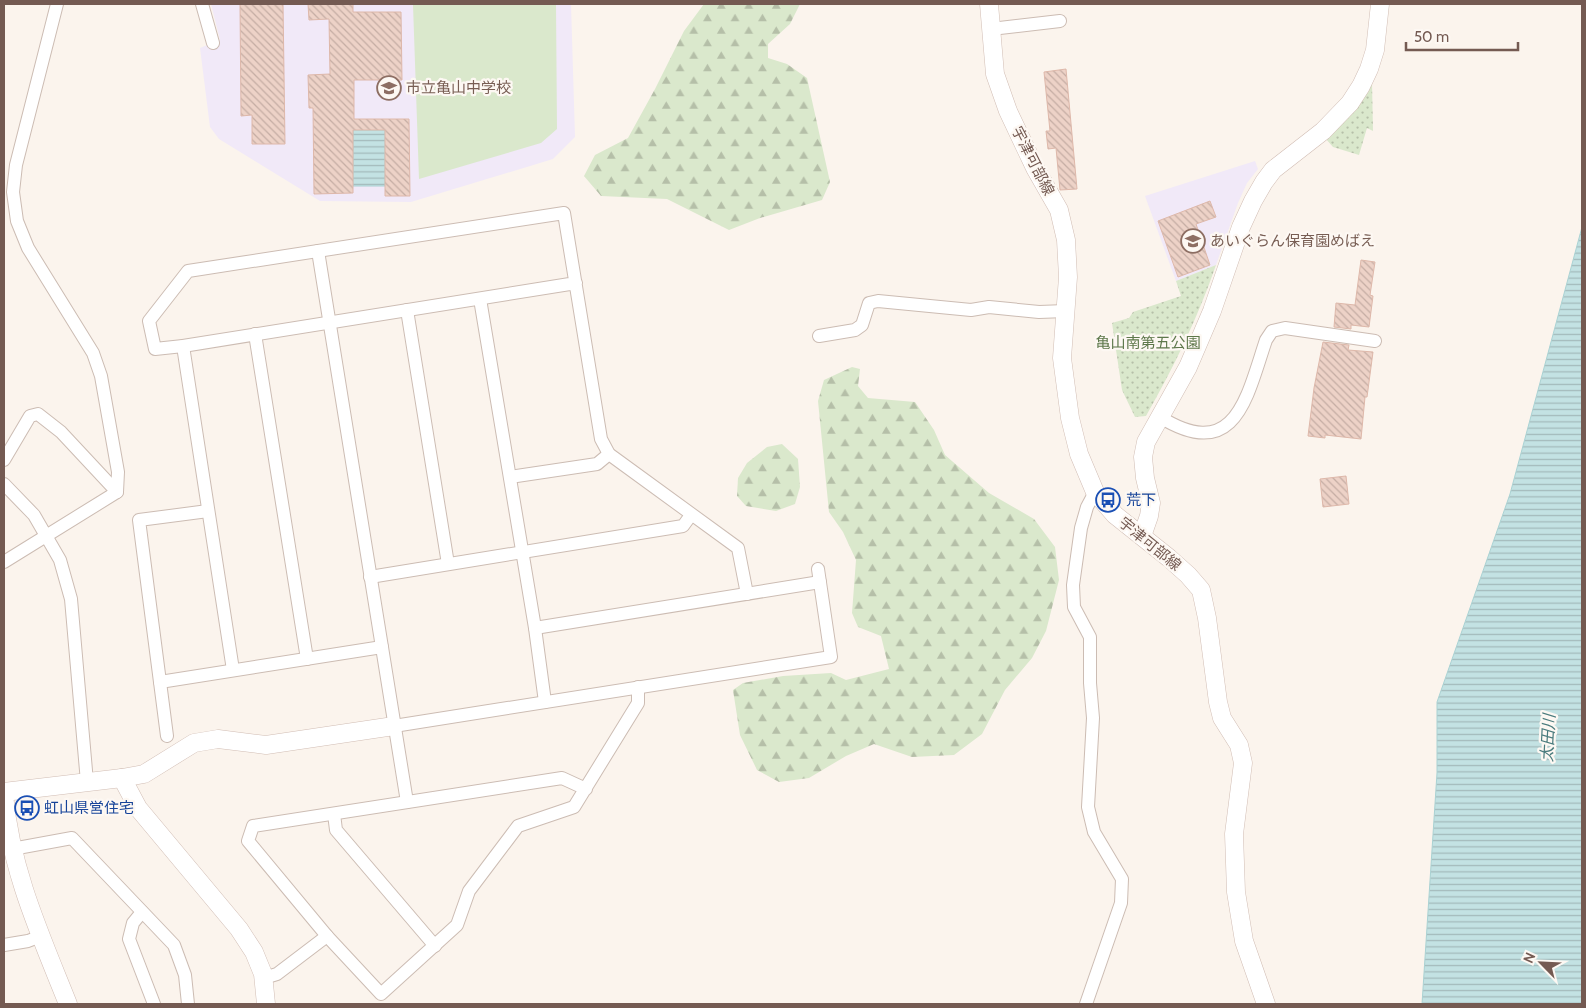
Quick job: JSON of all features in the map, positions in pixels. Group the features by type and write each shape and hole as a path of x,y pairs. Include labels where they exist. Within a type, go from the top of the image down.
{"street":[{"path":"57,4 16,165 13,192 18,221 28,248 93,353 101,376 118,472 117,492"},
{"path":"202,4 213,43"},
{"name":"宇津可部線","path":"989,4 996,74 1008,111 1035,168 1058,210 1066,240 1068,277 1062,358 1070,418 1080,454 1094,492 1114,515 1188,575 1201,590 1207,618 1218,702 1222,718 1239,745 1243,763 1234,834 1236,892 1244,941 1266,1004"},
{"path":"1142,536 1151,503 1145,478 1143,456 1146,442 1188,367 1212,311 1241,227 1253,201 1273,170 1323,131 1350,103 1361,86 1370,69 1375,50 1380,4"},
{"path":"991,29 1060,21"},
{"path":"576,283 155,349 149,321 188,271 564,213 576,283 601,439 609,454 738,548 747,594"},
{"path":"318,251 407,802"},
{"path":"480,299 535,628 545,702"},
{"path":"819,336 855,330 862,326 869,303 878,301 971,310 989,307 1039,312 1066,311"},
{"path":"407,310 448,564"},
{"path":"1160,417 1174,425 1189,430 1209,433 1222,429 1235,418 1244,402 1266,340 1272,331 1285,328 1375,341"},
{"path":"255,334 307,659"},
{"path":"183,346 233,670"},
{"path":"4,460 30,416 38,414 61,432 117,492"},
{"path":"510,477 597,464 609,454"},
{"path":"4,484 34,515 60,560 71,599 87,782"},
{"path":"4,562 117,492"},
{"path":"1086,1004 1121,903 1122,879 1094,832 1088,807 1093,718 1090,683 1090,637 1074,607 1073,585 1081,528 1094,492"},
{"path":"167,736 139,520 208,511"},
{"path":"370,577 683,526 691,515"},
{"path":"66,1004 26,896 12,849 7,826 4,794 144,774 194,743 218,739 266,745 831,657 818,569"},
{"path":"535,628 820,582"},
{"path":"160,682 382,647"},
{"path":"586,789 562,778 253,826 248,841 326,936 381,994 457,925 469,891 518,826 574,807 586,789 638,703 638,687"},
{"path":"122,778 138,808 239,930 254,952 264,978 266,1004"},
{"path":"334,814 336,830 435,946"},
{"path":"12,849 72,838 174,945 185,975 188,1004"},
{"path":"142,912 133,923 129,939 154,1004"},
{"path":"4,945 28,941 41,936"},
{"path":"264,978 277,974 326,936"}],"shaded area":[{"name":"市立亀山中学校","path":"211,4 571,4 575,137 553,159 411,202 320,201 219,139 210,127 200,48 220,40"},
{"name":"あいぐらん保育園めばえ","path":"1255,161 1258,169 1247,183 1238,203 1216,265 1176,281 1145,196"}],"green space":[{"path":"397,4 556,4 557,129 541,143 419,179 413,5"},
{"path":"704,4 800,4 790,24 768,44 768,58 787,64 807,78 830,182 822,200 760,218 729,230 667,199 601,196 584,176 595,155 628,138 684,31"},
{"path":"1372,82 1373,131 1367,128 1359,155 1333,147 1325,138 1352,113"},
{"name":"亀山南第五公園","path":"1216,265 1185,342 1166,379 1146,416 1135,417 1122,390 1112,323 1129,318 1133,312 1181,296 1176,281"},
{"path":"852,367 860,369 858,386 868,398 915,402 934,430 945,455 989,493 1034,519 1055,547 1059,580 1046,631 1032,658 1005,690 982,734 954,755 912,757 874,744 846,756 809,778 779,782 757,770 740,735 733,690 743,683 783,676 831,673 846,680 889,669 881,636 858,627 852,613 856,560 843,532 829,512 818,401 824,380"},
{"path":"782,444 798,459 800,487 795,504 776,511 746,506 737,496 738,478 747,463 767,447"}],"water":[{"path":"353,130 385,130 385,186 353,186"},
{"name":"太田川","path":"1582,227 1582,1004 1422,1004 1437,773 1437,702 1510,494"}],"building":[{"path":"240,4 283,4 285,144 252,144 252,115 241,116"},
{"path":"308,4 353,4 353,12 401,12 402,80 354,80 354,119 409,119 410,196 385,196 385,130 353,130 353,193 314,194 313,108 309,108 308,75 330,74 329,19 309,20"},
{"path":"1066,69 1077,189 1060,190 1056,148 1048,149 1046,131 1050,131 1044,72"},
{"path":"1210,201 1216,217 1196,224 1210,265 1178,277 1158,221"},
{"path":"1361,260 1375,262 1370,295 1373,296 1369,327 1351,325 1351,329 1334,327 1336,303 1355,305"},
{"path":"1323,342 1349,345 1348,350 1373,352 1367,397 1365,397 1361,439 1325,435 1325,438 1308,436 1314,388"},
{"path":"1346,476 1349,504 1323,507 1320,479"}],"place":[{"name":"市立亀山中学校","path":"389,88"},
{"name":"あいぐらん保育園めばえ","path":"1193,241"},
{"name":"荒下","path":"1108,500"},
{"name":"虹山県営住宅","path":"27,808"}]}
